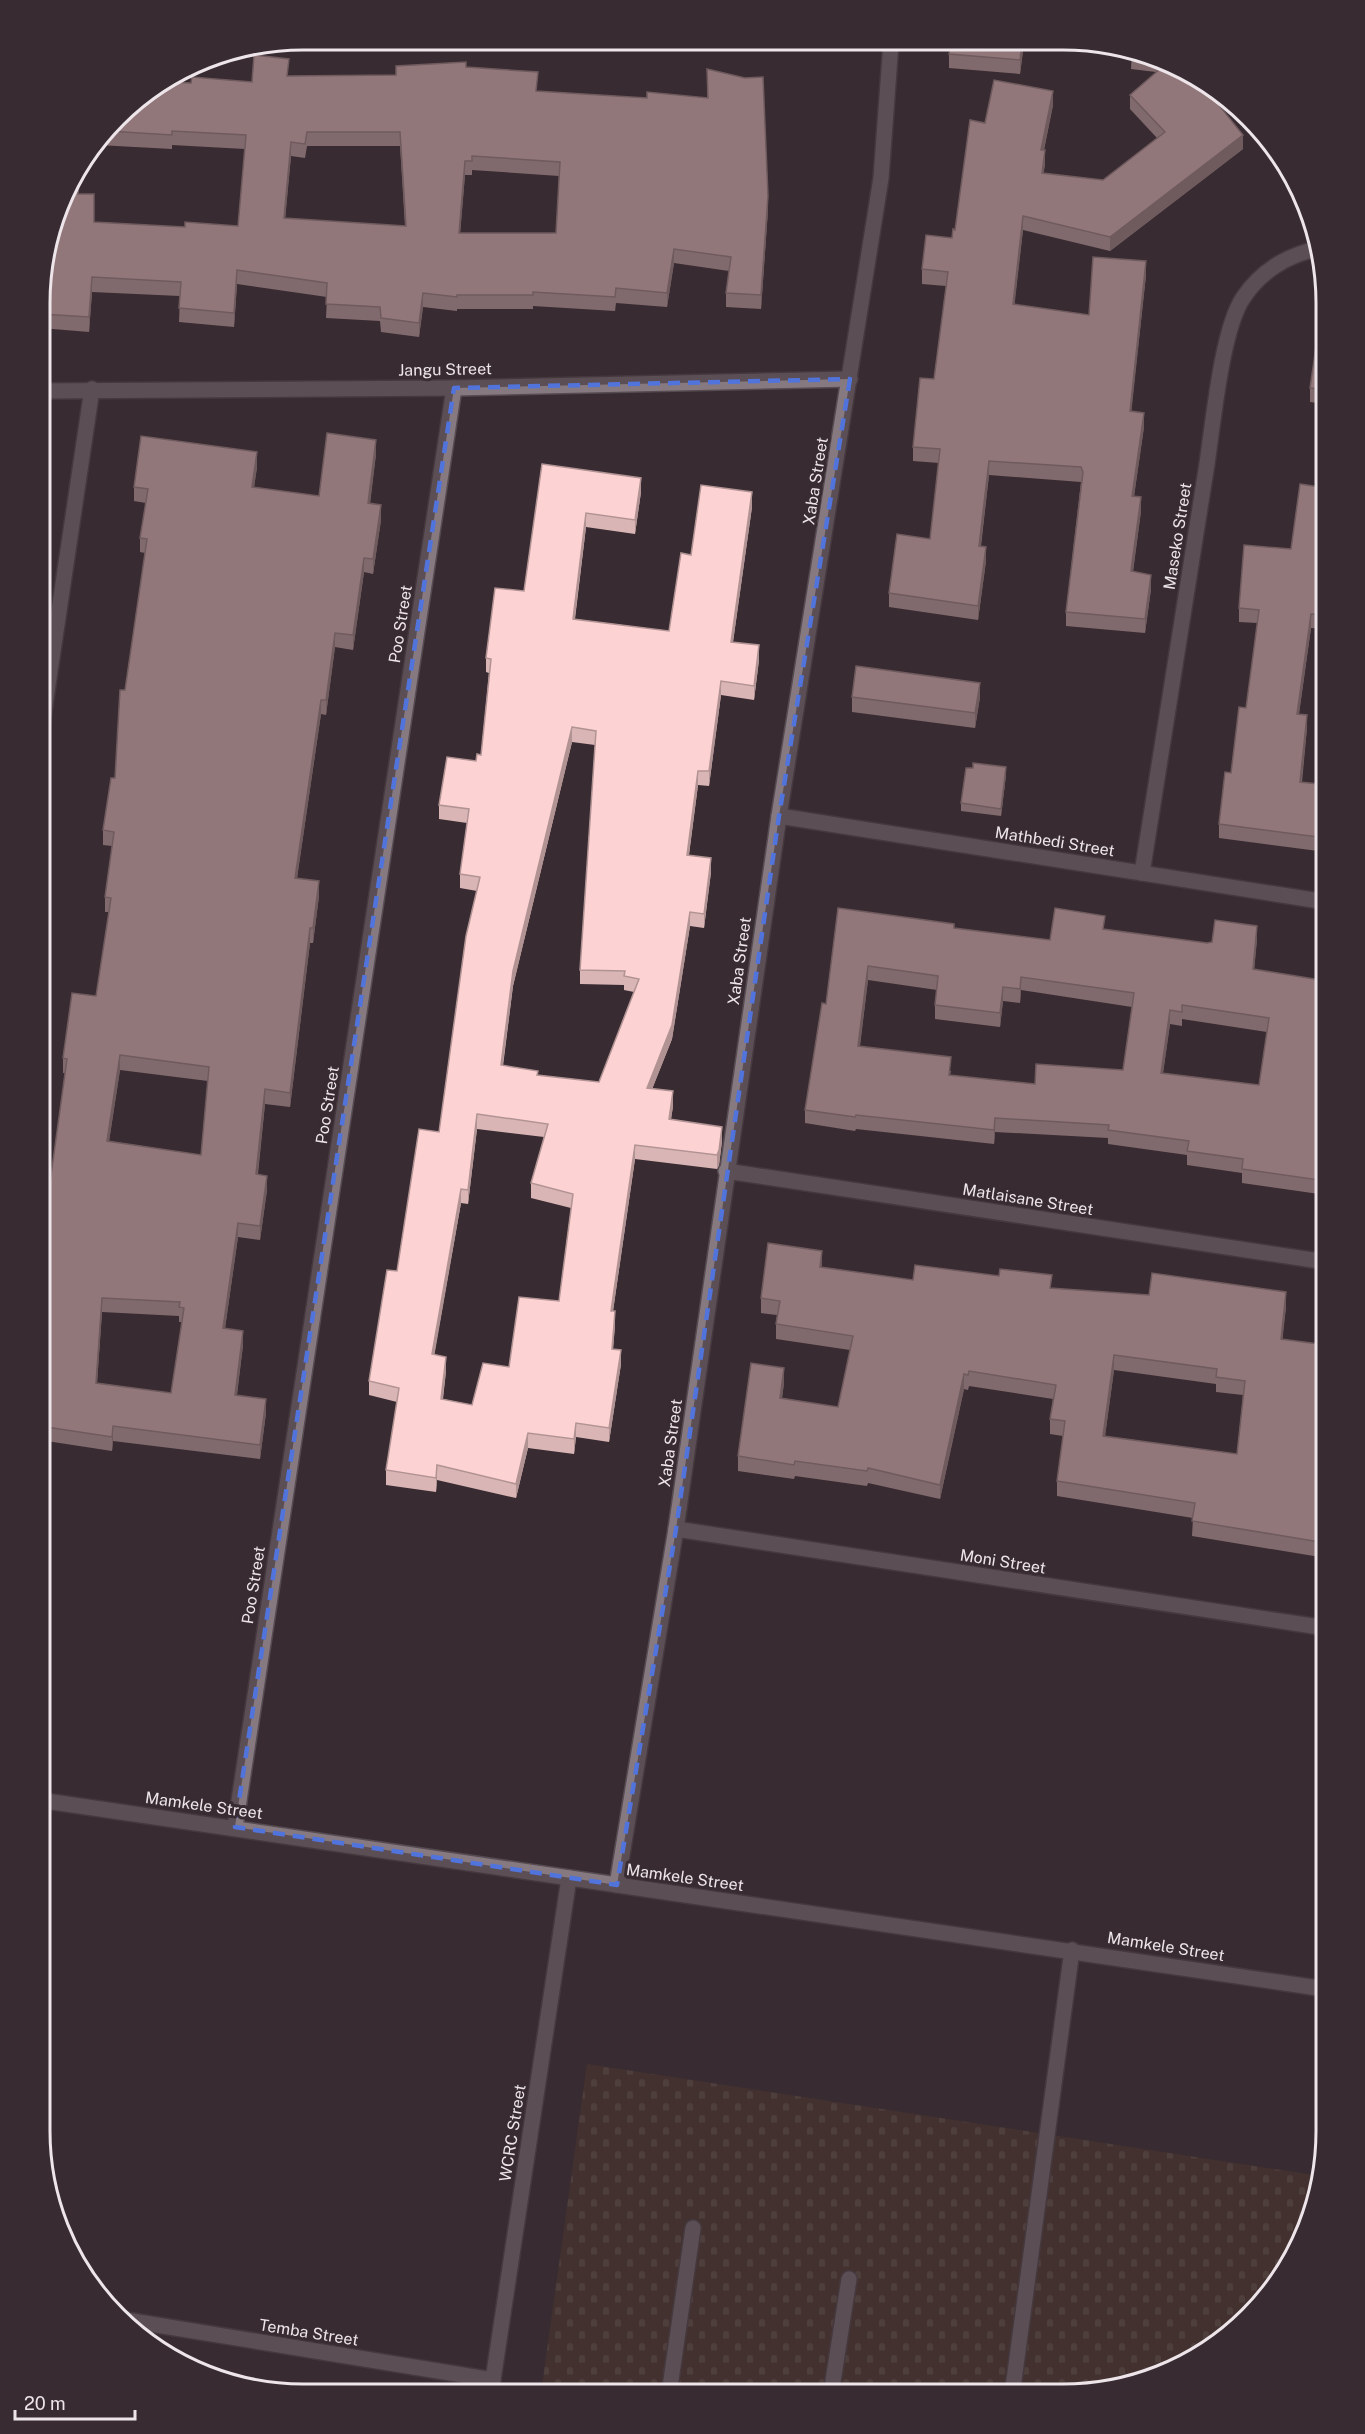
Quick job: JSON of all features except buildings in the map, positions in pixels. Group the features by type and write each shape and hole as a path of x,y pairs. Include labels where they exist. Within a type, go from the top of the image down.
{"street":[{"name":"Xaba Street","path":"617,1885 676,1529 779,816 881,178 890,50"},
{"name":"Maseko Street","path":"1142,873 1232,321 1243,298 1275,265 1310,251"},
{"name":"Jangu Street","path":"50,390 92,388 454,388 850,379"},
{"path":"50,671 92,388"},
{"name":"Poo Street","path":"235,1827 454,388"},
{"name":"Mathbedi Street","path":"779,816 1316,900"},
{"name":"Matlaisane Street","path":"726,1171 1316,1260"},
{"name":"Moni Street","path":"676,1529 1316,1626"},
{"name":"Mamkele Street","path":"50,1802 1316,1988"},
{"name":"WCRC Street","path":"492,2384 569,1878"},
{"path":"1013,2384 1072,1950"},
{"path":"670,2384 693,2228"},
{"path":"833,2384 849,2279"},
{"name":"Temba Street","path":"136,2322 476,2384"}],"highlighted area":[{"path":"850,379 779,816 676,1529 617,1885 235,1827 454,388"}],"green space":[{"path":"587,2064 1312,2175 1302,2213 1282,2258 1253,2298 1229,2322 1189,2351 1128,2376 1079,2384 542,2384"}]}
